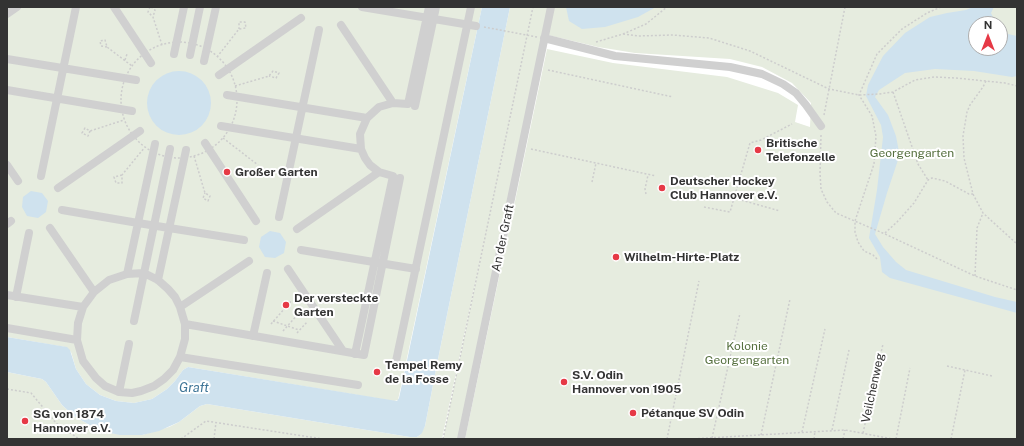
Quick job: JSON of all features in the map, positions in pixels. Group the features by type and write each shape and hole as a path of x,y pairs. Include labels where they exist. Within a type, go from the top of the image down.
{"street":[{"path":"7,14 17,7"},
{"path":"41,176 76,7"},
{"path":"114,7 151,63"},
{"path":"174,54 184,7"},
{"path":"190,55 200,7"},
{"path":"204,61 216,7"},
{"path":"362,7 476,26"},
{"path":"416,106 430,18 429,7"},
{"path":"185,324 364,355 393,176 379,172 370,165 361,150 360,134 363,124 367,118 379,107 393,103 408,104 430,18 436,7"},
{"path":"396,361 471,7"},
{"name":"An der Graft","path":"461,439 551,7"},
{"path":"219,75 301,18"},
{"path":"341,25 393,103"},
{"path":"279,217 319,30"},
{"path":"544,38 615,56 730,67 762,74 783,84 796,93 822,126"},
{"path":"7,59 136,80"},
{"path":"7,90 132,111"},
{"path":"227,95 367,118"},
{"path":"225,127 361,150"},
{"path":"58,188 140,131"},
{"path":"207,146 256,221"},
{"path":"127,274 154,148"},
{"path":"134,321 169,153"},
{"path":"158,280 185,154"},
{"path":"7,165 18,181"},
{"path":"297,229 379,172"},
{"path":"379,263 400,178"},
{"path":"62,210 244,240"},
{"path":"50,228 94,292"},
{"path":"16,297 29,233"},
{"path":"301,250 416,269"},
{"path":"180,307 249,261"},
{"path":"288,269 343,351"},
{"path":"144,273 158,280 168,289 180,307 185,324 185,339 180,357 173,370 164,379 154,386 136,392 119,392 105,386 88,370 83,361 77,340 78,323 83,307 94,292 109,280 127,274 144,273"},
{"path":"253,336 267,273"},
{"path":"7,295 83,307"},
{"path":"7,328 77,340"},
{"path":"119,392 129,344"},
{"path":"180,357 358,385"}],"path":[{"path":"153,17 155,10 150,7 148,12 153,17 162,45"},
{"path":"443,439 533,7"},
{"path":"596,42 623,34 646,24 667,7"},
{"path":"845,7 820,143 822,189 827,202 836,212 855,221 975,276 1017,290"},
{"path":"859,95 877,54 902,29 926,13 941,7"},
{"path":"476,26 544,38"},
{"path":"217,57 239,29"},
{"path":"623,34 638,36 673,35 708,38 750,51 829,90 859,95 893,92 915,80 934,77 986,81 1017,86"},
{"path":"194,156 169,153 154,148 145,147 133,136 124,120 121,109 122,88 125,78 132,66 145,53 162,45 176,43 192,44 207,50 217,57 228,70 235,86 236,97 234,118 225,127 223,138"},
{"path":"107,47 132,66"},
{"path":"125,60 127,54"},
{"path":"548,70 673,97"},
{"path":"235,86 269,76"},
{"path":"986,81 967,112 965,123 964,158 973,194 983,214 1017,244"},
{"path":"893,92 918,164 928,180"},
{"path":"859,95 872,116 876,136 874,164 855,221 855,232 858,242 864,251 873,255 877,259"},
{"path":"90,131 124,120"},
{"path":"704,207 730,212 750,143 761,140 792,124"},
{"path":"194,156 207,146 223,138"},
{"path":"223,138 258,165"},
{"path":"122,176 114,177 116,183 122,183 122,176 145,147"},
{"path":"531,149 656,176"},
{"path":"194,156 205,193"},
{"path":"592,182 596,163"},
{"path":"646,194 645,189 648,174"},
{"path":"885,234 914,203 928,180 932,178 945,180 969,194 973,194"},
{"path":"734,198 780,211"},
{"path":"975,276 977,228 983,214"},
{"path":"667,439 700,281"},
{"path":"761,435 790,299"},
{"path":"271,324 292,300"},
{"path":"283,331 300,312"},
{"path":"712,438 740,313"},
{"path":"273,321 299,330"},
{"path":"296,333 307,322"},
{"path":"802,432 825,329"},
{"name":"Veilchenweg","path":"863,433 883,344"},
{"path":"832,430 849,350"},
{"path":"947,366 992,376"},
{"path":"690,439 832,430 845,430 895,439 910,368"},
{"path":"951,439 965,370"},
{"path":"7,389 31,393 56,423 79,439"},
{"path":"181,439 206,421 324,439"},
{"path":"214,439 216,422"},
{"path":"843,439 845,430"},
{"path":"814,439 815,431"}],"green space":[{"name":"Großer Garten","path":"7,7 482,7 398,400 394,401 188,367 183,370 167,389 152,399 134,403 116,401 100,395 86,384 76,369 71,352 65,347 7,337"},
{"path":"510,7 549,7 459,439 443,439 485,237 442,439 7,439 7,372 42,379 46,382 62,405 74,416 93,427 115,434 142,435 169,427 179,422 200,406 207,404 410,437 417,437 420,435 425,426"},
{"path":"553,7 1017,7 1017,439 465,439 547,49 613,63 727,77 778,93 798,105 795,122 810,127 811,103 792,83 762,67 730,59 635,53 598,47 548,35"}],"water":[{"name":"Graft","path":"482,7 510,7 425,426 420,435 417,437 410,437 207,404 200,406 179,422 159,431 142,435 120,435 93,427 74,416 62,405 46,382 42,379 7,372 7,337 67,347 70,350 76,369 86,384 100,395 116,401 134,403 152,399 167,389 183,370 188,367 397,401 399,398"},
{"path":"566,7 656,7 638,17 605,27 582,29 569,21"},
{"path":"973,7 994,7 991,13 992,16 968,16 968,56 1008,56 1008,34 1017,36 1017,76 1012,77 974,71 935,69 905,73 879,90 875,97 888,115 896,136 899,152 898,160 875,234 883,247 896,262 906,270 995,297 1017,302 1017,313 890,278 882,272 880,257 869,238 877,190 883,137 881,125 866,96 868,85 883,56 905,33 930,17 966,10"},
{"path":"179,71 197,77 205,85 211,103 205,121 197,129 179,135 161,129 153,121 147,103 153,85 161,77"},
{"path":"31,191 42,193 48,201 46,212 38,218 27,216 22,207 23,197"},
{"path":"270,231 280,233 286,242 284,253 275,258 265,257 259,247 261,237"}],"place":[{"name":"Britische Telefonzelle","path":"758,150"},
{"name":"Großer Garten","path":"227,172"},
{"name":"Deutscher Hockey Club Hannover e.V.","path":"662,188"},
{"name":"Wilhelm-Hirte-Platz","path":"616,257"},
{"name":"Der versteckte Garten","path":"286,305"},
{"name":"Tempel Remy de la Fosse","path":"377,372"},
{"name":"S.V. Odin Hannover von 1905","path":"564,382"},
{"name":"Pétanque SV Odin","path":"633,413"},
{"name":"SG von 1874 Hannover e.V.","path":"25,421"}],"park label":[{"name":"Georgengarten","path":"912,153"},
{"name":"Kolonie Georgengarten","path":"747,353"}]}
